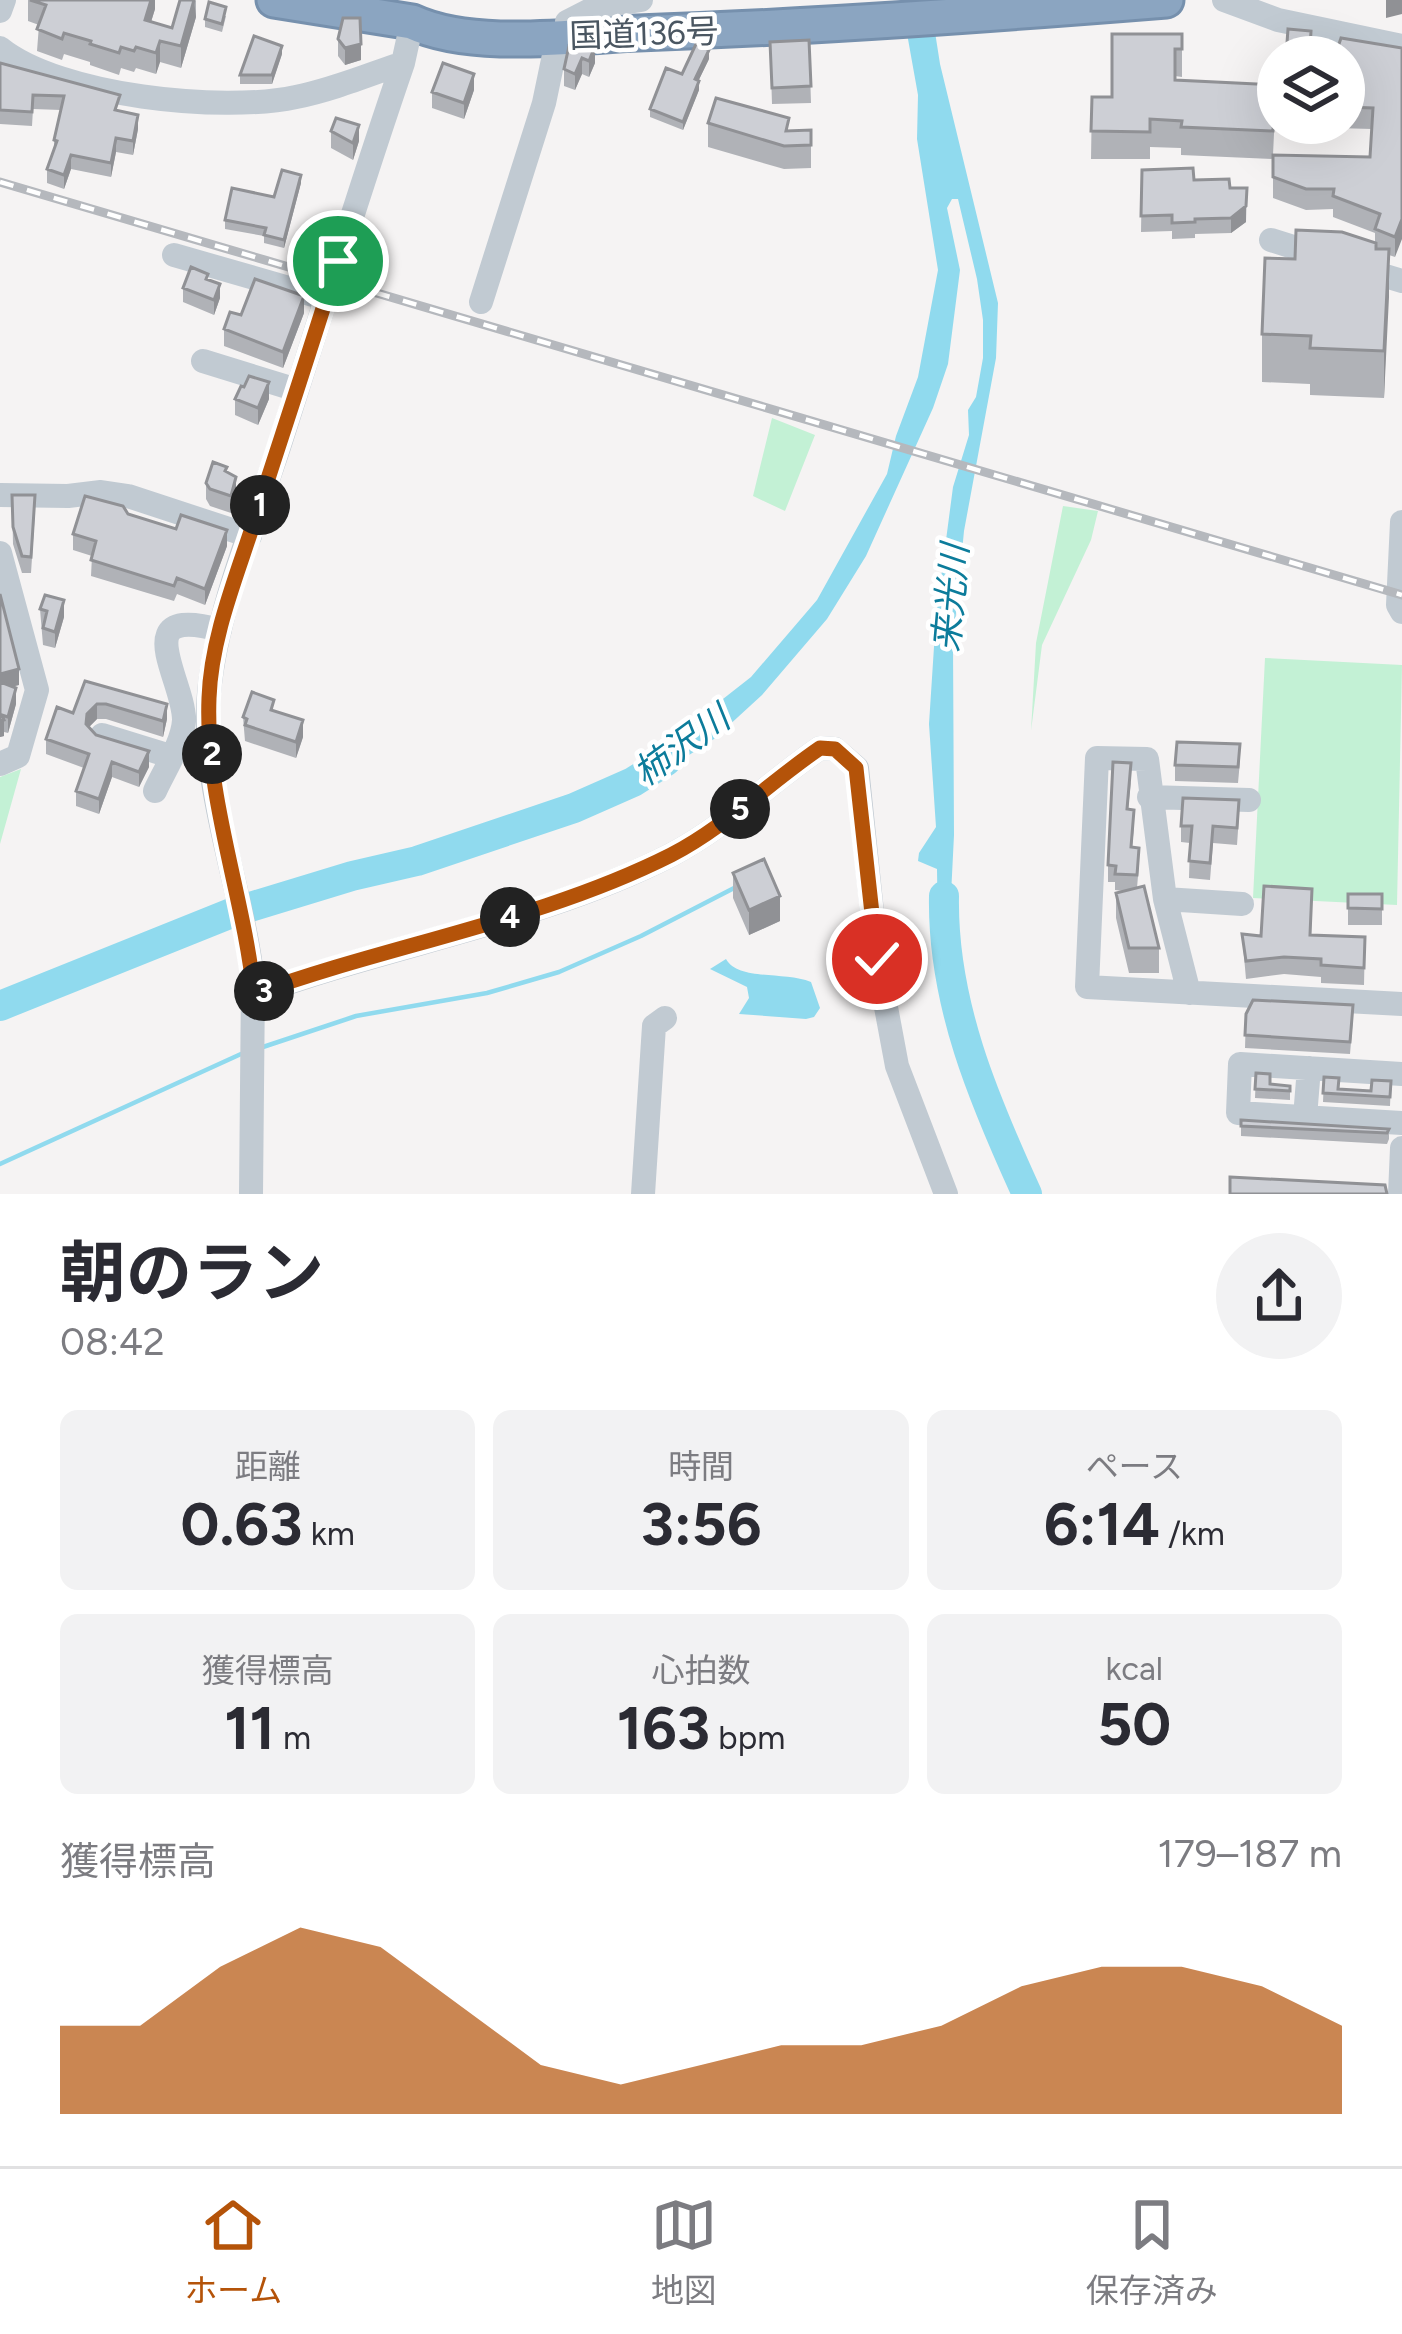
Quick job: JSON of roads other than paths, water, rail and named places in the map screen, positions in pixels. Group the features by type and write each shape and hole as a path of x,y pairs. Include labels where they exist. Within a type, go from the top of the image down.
{"highway":[{"name":"国道136号","path":"295,2 412,22 433,32 853,18 1166,0"}],"street":[{"path":"0,11 4,0"},
{"path":"481,302 544,103 562,29 596,7 637,0"},
{"path":"1224,0 1278,20 1402,46"},
{"path":"251,1194 253,988 227,850 208,695 220,629 403,63 412,22"},
{"path":"0,47 33,70 73,83 222,102 296,97 403,63"},
{"path":"1271,240 1402,281"},
{"path":"174,254 326,299"},
{"path":"203,361 297,390"},
{"path":"0,495 101,492 128,496 250,536"},
{"path":"1402,523 1398,605 1402,612"},
{"path":"0,553 37,690 18,756 0,764"},
{"path":"155,791 184,719 165,655 166,640 184,624 220,629"},
{"path":"102,735 170,756"},
{"path":"253,988 493,923 624,876 692,842 820,748 835,749 856,768 877,959 897,1066 946,1194"},
{"path":"1189,993 1166,899 1147,759 1097,758 1087,986 1189,993 1402,1004"},
{"path":"1149,797 1249,800"},
{"path":"1166,899 1242,904"},
{"path":"643,1194 654,1026 665,1018"},
{"path":"1402,1074 1240,1064 1238,1113 1402,1124"},
{"path":"1305,1118 1310,1068"},
{"path":"1400,1194 1402,1148"}],"water":[{"path":"901,0 930,0 940,64 998,303 996,358 964,531 953,644 954,835 949,935 938,937 937,869 918,861 936,827 929,724 936,616 953,487 969,435 968,410 976,397 983,358 977,279 958,199 952,199 947,208 960,270 948,364 866,556 827,619 762,695 714,739 636,789 629,774 676,730 751,677 817,600 887,474 918,377 938,270 917,139 918,95"},
{"path":"726,959 751,973 811,982 820,1008 806,1019 739,1014 749,998 747,987 710,969"}],"waterway":[{"name":"柿沢川","path":"0,1006 234,912 417,861 574,808 633,782 666,761"},
{"path":"263,1047 356,1016 487,993 559,972 738,886"},
{"name":"来光川","path":"944,896 945,935 958,1012 981,1086 1027,1194"},
{"path":"0,1164 241,1054"}],"railway":[{"path":"0,182 1402,595"}]}
